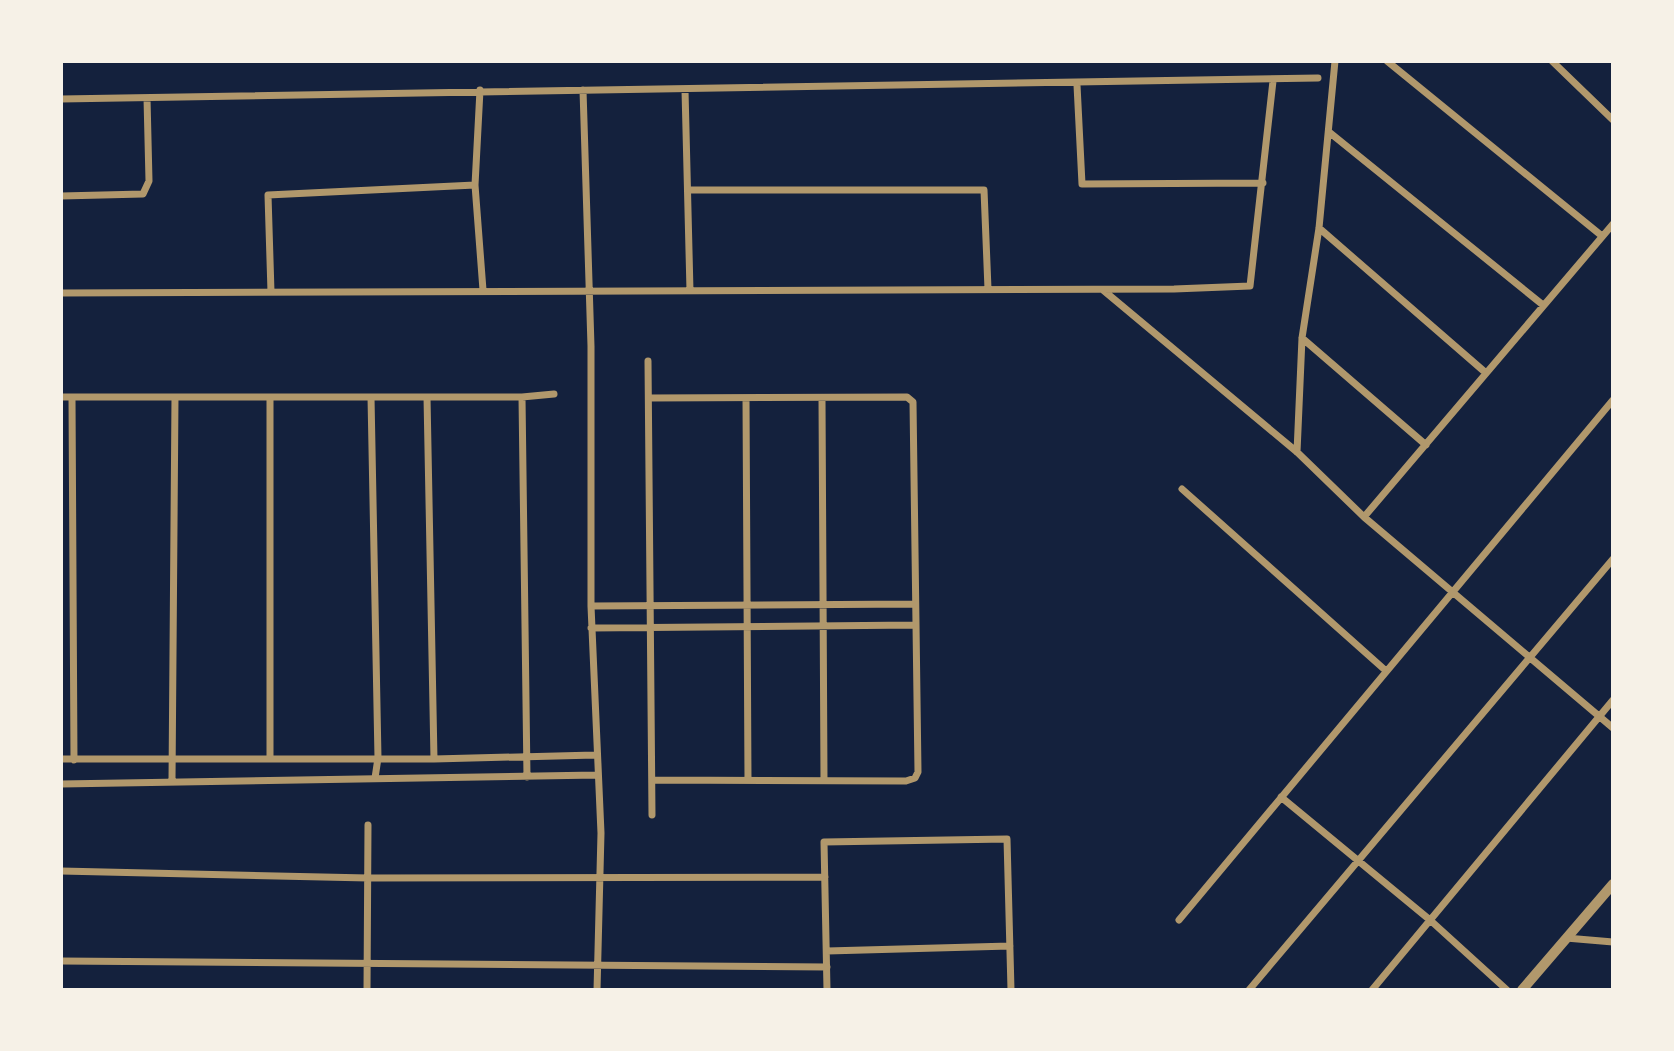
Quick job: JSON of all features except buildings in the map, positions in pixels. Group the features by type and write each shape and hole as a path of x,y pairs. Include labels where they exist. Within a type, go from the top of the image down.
{"street":[{"path":"1297,452 1302,338 1319,228 1335,61"},
{"path":"1387,61 1602,236"},
{"path":"1552,61 1613,120"},
{"path":"61,99 480,90 1077,85 1318,78"},
{"path":"61,293 1102,289 1250,286 1273,81"},
{"path":"1077,85 1082,184 1263,183"},
{"path":"480,90 475,185 482,290"},
{"path":"583,90 590,291 591,628 600,878 597,990"},
{"path":"685,90 690,291"},
{"path":"61,196 143,194 149,181 147,98"},
{"path":"1329,132 1543,305"},
{"path":"271,292 268,195 475,185"},
{"path":"688,190 985,190 988,289"},
{"path":"1364,517 1613,224"},
{"path":"1319,228 1486,373"},
{"path":"1102,289 1297,452 1364,517 1613,728"},
{"path":"1302,338 1426,446"},
{"path":"648,361 653,607 652,815"},
{"path":"61,397 522,397 554,394"},
{"path":"72,397 74,760"},
{"path":"173,781 175,397"},
{"path":"270,397 270,757"},
{"path":"371,397 378,758 375,778"},
{"path":"427,397 434,759"},
{"path":"522,397 527,776"},
{"path":"649,398 907,397 913,402 918,772 915,778 906,781 652,780"},
{"path":"746,398 748,780"},
{"path":"821,398 824,779"},
{"path":"1179,920 1613,400"},
{"path":"1182,489 1385,670"},
{"path":"1248,990 1613,559"},
{"path":"591,607 915,604"},
{"path":"591,628 915,625"},
{"path":"1372,990 1613,699"},
{"path":"61,758 434,759 595,755"},
{"path":"61,784 597,775"},
{"path":"1281,797 1430,920 1507,990"},
{"path":"367,990 368,825"},
{"path":"827,990 824,842 1007,839 1011,990"},
{"path":"61,870 368,878 825,877"},
{"path":"1522,990 1613,884"},
{"path":"1566,938 1613,942"},
{"path":"827,951 1010,946"},
{"path":"61,961 597,963 827,967"}]}
